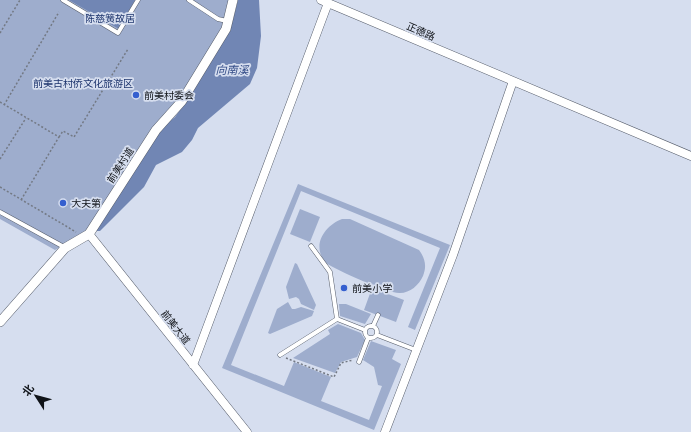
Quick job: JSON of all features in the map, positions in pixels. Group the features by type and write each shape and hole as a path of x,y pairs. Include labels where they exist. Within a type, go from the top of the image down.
{"street":[{"name":"前美村道","path":"0,322 65,248 86,236 156,130 182,101 226,29 232,0"},
{"name":"正德路","path":"324,2 514,80 691,156"},
{"path":"193,365 324,2"},
{"path":"385,432 453,255 514,80"},
{"name":"前美大道","path":"86,236 247,432"}],"lane":[{"path":"63,0 118,33 138,0"},
{"path":"189,0 218,19 228,21"},
{"path":"0,212 65,248"},
{"path":"311,246 330,272 337,319"},
{"path":"365,330 368,327 373,326 378,315"},
{"path":"337,319 365,330"},
{"path":"280,356 337,319"},
{"path":"373,326 378,330 377,335"},
{"path":"365,330 365,334 368,338"},
{"path":"377,335 416,350"},
{"path":"368,338 374,338 377,335"},
{"path":"358,362 368,338"}],"path":[{"path":"0,33 20,0"},
{"path":"4,105 59,12"},
{"path":"21,200 63,131 74,137 128,49"},
{"path":"0,102 59,137"},
{"path":"0,159 26,118"},
{"path":"0,187 86,236"},
{"path":"280,356 334,377 341,363 352,360 358,362"}],"green space":[{"name":"前美古村侨文化旅游区","path":"0,0 229,0 221,31 180,98 146,137 87,232 55,250 0,219"},
{"path":"298,184 450,245 415,330 408,327 440,248 301,191 231,365 284,386 294,362 331,377 321,401 369,420 382,386 378,385 374,367 363,360 371,341 396,350 392,359 401,364 374,430 222,368"},
{"path":"300,209 320,217 310,242 290,234"},
{"path":"342,219 350,219 419,250 423,256 425,265 423,276 414,288 404,293 385,290 340,271 326,263 320,250 322,237 330,226"},
{"path":"295,263 297,264 316,305 314,310 301,304 299,299 296,297 289,299 286,287"},
{"path":"372,288 404,300 396,322 364,310"},
{"path":"288,302 292,309 301,307 314,311 312,316 270,334 268,333 277,309"},
{"path":"339,304 346,304 371,314 365,324 340,316"},
{"path":"338,324 361,333 365,340 357,357 341,362 335,373 293,358 330,334 328,330"}],"water":[{"path":"69,0 135,0 119,29"},
{"name":"向南溪","path":"238,0 259,0 261,36 257,68 250,84 198,128 192,140 182,152 156,165 144,187 100,231 97,231 97,228 161,128 175,117 230,31"}],"place":[{"name":"前美村委会","path":"136,95"},
{"name":"大夫第","path":"63,203"},
{"name":"前美小学","path":"344,288"}],"park label":[{"name":"陈慈簧故居","path":"110,18"}]}
